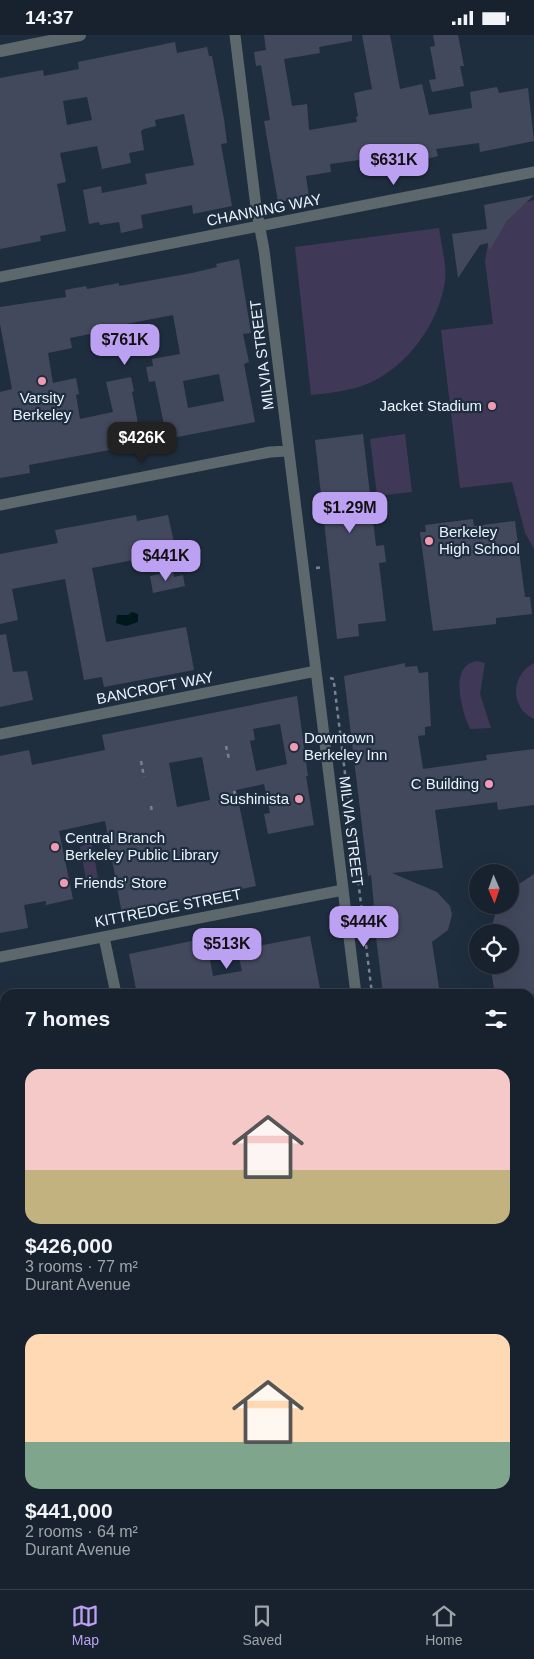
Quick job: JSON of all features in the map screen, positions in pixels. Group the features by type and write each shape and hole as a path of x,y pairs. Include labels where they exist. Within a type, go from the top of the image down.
{"street":[{"path":"0,51 80,35"},
{"name":"MILVIA STREET","path":"235,35 355,989"},
{"name":"CHANNING WAY","path":"0,277 534,172"},
{"path":"0,505 270,452 288,451"},
{"name":"BANCROFT WAY","path":"0,734 316,671"},
{"name":"KITTREDGE STREET","path":"0,957 343,890"},
{"path":"104,937 115,989"}],"path":[{"name":"MILVIA STREET","path":"316,671 334,679 371,989"},
{"path":"226,746 229,759"},
{"path":"141,761 144,777"},
{"path":"150,806 152,812"}],"shaded area":[{"name":"Jacket Stadium","path":"534,200 534,549 525,533 512,482 460,488 441,330 493,324 485,261 488,244 516,211 527,202"},
{"path":"439,228 445,261 445,281 436,313 418,343 395,367 367,384 346,390 311,395 295,247"},
{"path":"405,434 412,492 377,496 370,439"},
{"path":"132,612 138,614 138,622 126,626 116,623 117,615 128,615"},
{"path":"477,661 485,663 480,694 491,728 470,729 461,701 460,680 463,671 468,664"},
{"path":"534,663 534,719 520,707 516,691 521,675 526,668"},
{"path":"87,844 92,845 98,878 94,880 86,880 80,847"}],"building":[{"path":"264,35 352,35 352,41 319,47 320,53 284,59 292,106 307,104 309,130 357,122 356,117 358,116 354,93 372,89 362,35 390,35 400,89 422,84 429,115 472,108 470,92 497,87 499,93 528,88 534,141 480,152 479,143 436,149 438,156 384,171 381,157 330,164 331,172 306,176 309,197 278,202 264,121 270,120 261,65 256,66 254,52 266,50"},
{"path":"433,35 458,35 464,66 460,66 464,86 432,92 429,80 436,79 430,47 435,46"},
{"path":"175,42 177,53 207,47 209,56 212,56 224,119 227,143 221,144 232,206 193,214 192,205 141,215 143,228 121,233 119,222 100,225 99,222 89,224 83,190 101,186 102,193 147,184 145,174 194,165 184,114 155,120 156,126 141,131 144,150 129,153 131,163 102,169 97,146 60,153 66,182 57,184 66,231 40,236 41,241 0,249 0,78 43,70 44,76 79,69 78,62","holes":["87,97 92,120 67,125 63,101"]},
{"path":"534,195 507,221 489,251 488,243 480,245 458,278 452,234 487,229 484,205"},
{"path":"239,259 251,333 243,334 249,362 244,364 255,422 167,439 155,381 149,382 146,367 153,366 152,359 180,354 173,315 126,324 128,333 101,338 100,332 70,338 72,348 48,353 53,383 76,378 79,394 76,395 80,419 113,412 106,382 131,377 142,444 29,465 30,473 0,478 0,392 12,389 0,324 0,307 66,297 65,290 86,286 87,289 119,283 119,286 192,273 217,267 216,264","holes":["219,374 224,401 188,408 183,381"]},
{"path":"363,434 376,546 384,545 386,562 379,563 386,621 358,624 359,636 337,639 315,440"},
{"path":"136,515 137,521 168,515 175,547 143,553 144,558 92,568 106,642 186,627 194,670 104,687 102,677 84,680 65,579 12,589 18,620 0,624 0,554 58,543 55,530"},
{"path":"473,519 474,526 515,521 525,597 530,597 532,614 496,618 496,624 433,631 420,532 426,532 425,525"},
{"path":"173,571 174,577 183,575 185,586 153,593 150,576"},
{"path":"6,634 13,672 27,671 33,700 0,707 0,635"},
{"path":"405,663 405,667 417,666 419,673 428,672 431,726 425,727 425,735 418,736 423,769 487,760 486,755 534,749 534,805 498,810 497,802 435,810 443,868 392,873 437,892 450,906 452,915 448,930 432,942 439,989 382,989 370,906 374,905 371,875 368,876 344,676"},
{"path":"297,696 308,776 306,776 314,825 268,834 264,814 270,813 264,784 236,790 256,886 122,914 105,821 59,831 73,899 46,905 46,901 24,905 28,928 0,933 0,756 29,750 32,765 105,750 102,735","holes":["280,724 287,764 256,771 250,741 255,740 253,729","202,757 210,800 177,807 169,763"]},
{"path":"534,874 534,989 494,989 492,974 519,974 519,924 492,924 495,915 519,914 519,884"},
{"path":"310,936 320,989 136,989 129,954 206,938 213,976 242,971 237,950"}],"place":[{"name":"Varsity Berkeley","path":"42,381"},
{"name":"Jacket Stadium","path":"492,406"},
{"name":"Berkeley High School","path":"429,541"},
{"name":"Downtown Berkeley Inn","path":"294,747"},
{"name":"C Building","path":"489,784"},
{"name":"Sushinista","path":"299,799"},
{"name":"Central Branch Berkeley Public Library","path":"55,847"},
{"name":"Friends' Store","path":"64,883"}]}
